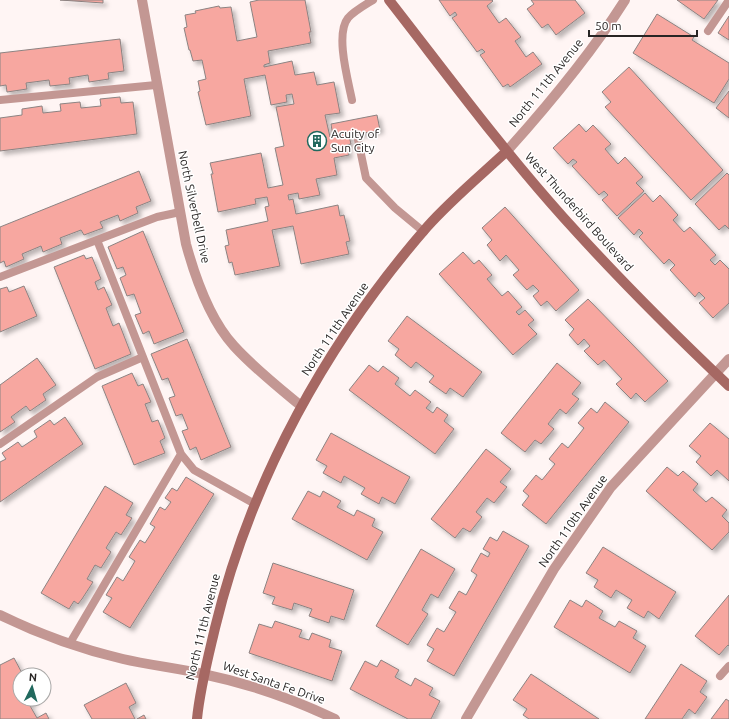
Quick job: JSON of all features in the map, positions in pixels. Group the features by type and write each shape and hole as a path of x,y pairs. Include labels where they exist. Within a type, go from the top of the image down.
{"street":[{"name":"North Silverbell Drive","path":"142,0 156,85 192,268 216,319 233,345 301,406"},
{"name":"West Thunderbird Boulevard","path":"389,0 507,151 591,247 682,342 729,386"},
{"name":"North 111th Avenue","path":"197,719 204,674 223,596 255,504 277,453 301,406 356,317 424,232 507,151 549,105 626,0"},
{"name":"North 110th Avenue","path":"466,719 554,569 611,487 729,360"},
{"name":"West Santa Fe Drive","path":"0,615 34,632 123,659 204,674 259,690 317,710 335,719"}],"lane":[{"path":"352,100 344,57 343,30 349,17 373,0"},
{"path":"708,31 729,0"},
{"path":"0,100 156,85"},
{"path":"357,135 366,178 395,208 424,232"},
{"path":"0,277 157,216 180,212"},
{"path":"97,240 181,454 194,470 255,504"},
{"path":"0,444 97,377 143,357"},
{"path":"70,643 181,454"},
{"path":"720,676 729,666"}],"building":[{"path":"60,0 103,0 103,3"},
{"name":"Acuity of Sun City","path":"259,0 305,0 311,32 309,32 311,43 268,51 270,63 264,65 264,67 292,61 295,75 314,72 317,85 334,82 340,113 325,115 330,137 333,137 331,124 377,115 380,130 349,136 351,144 347,145 349,155 334,158 337,175 316,179 320,195 299,199 298,193 288,195 289,200 293,199 296,214 338,205 340,216 344,215 350,241 346,242 349,254 301,264 293,226 272,230 280,266 235,275 232,262 229,263 225,246 229,245 226,230 268,221 265,207 269,206 267,197 255,199 256,204 218,212 210,163 261,153 268,188 283,185 275,148 284,146 276,107 294,104 292,94 286,95 287,102 271,105 265,75 244,79 251,116 206,125 198,92 200,91 198,81 206,79 202,60 193,61 189,50 184,28 187,27 185,15 196,13 195,11 219,6 220,8 231,7 237,41 257,37 250,2"},
{"path":"439,0 492,0 493,1 487,6 499,23 506,18 521,37 515,41 526,57 533,52 542,64 510,87 508,84 503,87 480,55 485,52 482,49 477,52 452,18 457,15 455,12 450,16"},
{"path":"531,0 575,0 585,13 556,35 548,24 542,28 527,9 534,4"},
{"path":"677,0 718,0 704,19"},
{"path":"657,14 694,37 692,40 729,63 729,79 714,103 633,53"},
{"path":"729,16 729,40 718,33"},
{"path":"120,39 124,71 108,73 109,79 89,82 88,75 69,78 70,84 50,86 49,80 26,83 27,89 7,92 6,85 0,86 0,53"},
{"path":"629,67 723,170 691,200 605,107 611,102 602,92"},
{"path":"729,91 729,118 716,108"},
{"path":"120,97 121,103 133,102 137,134 0,151 0,118 22,115 22,109 42,106 43,113 61,111 60,104 80,102 81,108 101,106 100,99"},
{"path":"579,124 586,132 593,125 611,144 605,149 618,164 625,157 643,177 636,183 644,191 617,216 602,200 608,195 604,191 599,195 572,166 577,162 573,159 568,164 553,148"},
{"path":"139,171 151,201 136,207 138,213 120,221 118,215 100,222 103,228 84,235 81,230 60,238 62,244 43,252 41,246 22,254 24,259 6,267 4,261 0,263 0,227"},
{"path":"727,173 729,175 729,229 725,225 719,230 695,204"},
{"path":"645,193 653,202 660,195 678,215 673,220 684,232 690,227 716,255 710,260 715,265 720,260 729,269 729,303 713,318 699,303 705,298 699,292 695,297 670,270 675,265 669,259 664,264 639,237 643,233 639,229 634,235 618,218"},
{"path":"505,207 579,290 556,311 547,301 541,306 533,296 539,291 533,285 527,290 513,275 519,270 506,255 500,261 487,245 492,240 482,228"},
{"path":"143,231 184,332 154,344 149,331 143,334 135,315 141,313 134,294 127,296 120,278 126,275 123,267 117,269 108,247"},
{"path":"463,252 474,264 479,260 492,275 487,279 502,296 508,291 522,307 516,312 519,315 525,310 534,320 528,325 537,334 513,355 439,274"},
{"path":"84,255 86,259 92,257 101,279 95,282 98,290 104,287 112,305 106,308 113,326 119,323 131,354 95,369 54,267"},
{"path":"24,286 37,316 0,332 0,289 7,287 9,292"},
{"path":"588,299 668,381 645,402 636,393 631,399 616,384 622,379 604,360 598,365 584,351 590,346 584,339 578,345 569,335 574,329 565,320"},
{"path":"407,316 482,372 463,397 450,388 446,394 429,382 434,376 416,362 411,368 395,355 399,349 388,341"},
{"path":"187,339 231,447 201,460 196,447 190,450 182,431 188,429 182,414 176,416 169,398 175,396 168,378 162,380 151,354"},
{"path":"37,358 56,385 43,394 46,400 30,411 26,406 11,417 15,422 0,432 0,385"},
{"path":"557,363 581,383 572,394 579,399 566,414 560,409 548,424 554,429 541,444 535,440 525,452 501,433"},
{"path":"369,365 378,372 383,366 399,378 395,384 410,396 415,390 431,402 426,408 433,413 437,407 448,415 444,421 454,429 435,454 349,390"},
{"path":"132,373 138,386 143,384 151,402 145,404 152,422 158,420 165,438 160,441 165,453 134,465 102,386"},
{"path":"605,402 629,422 546,524 522,505 529,496 523,491 536,475 542,480 555,464 549,459 562,443 568,448 584,428 578,423 591,408 597,413"},
{"path":"65,417 83,444 0,502 0,462 6,459 2,453 18,442 22,447 37,437 34,431 50,420 54,425"},
{"path":"710,423 729,439 729,481 717,470 711,476 696,462 701,456 689,446"},
{"path":"331,433 410,477 395,504 382,497 379,504 361,494 365,488 344,476 341,483 323,473 327,466 316,460"},
{"path":"486,449 511,469 500,482 507,487 494,503 487,498 476,512 482,517 470,532 463,528 455,538 431,519"},
{"path":"667,467 678,476 683,471 698,484 693,490 706,502 712,497 727,510 722,516 729,523 729,532 712,550 646,491"},
{"path":"186,477 214,494 130,628 103,612 112,598 106,595 117,577 123,581 135,561 129,557 140,540 145,543 155,527 150,524 160,507 165,510 171,502 165,498 172,488 177,491"},
{"path":"105,486 133,503 126,515 132,518 121,535 116,532 106,548 111,552 101,568 95,565 87,579 93,582 78,604 74,601 69,609 41,593"},
{"path":"308,491 320,497 323,491 341,501 337,507 354,516 357,510 375,519 372,526 383,532 367,560 292,519"},
{"path":"503,531 529,546 454,676 427,661 434,649 427,645 437,628 444,632 456,612 449,608 459,591 466,595 477,575 471,571 481,553 488,557 490,553 483,549 490,537 497,541"},
{"path":"603,547 676,592 659,619 648,611 644,618 627,608 632,600 616,590 611,598 594,587 598,580 586,573"},
{"path":"421,549 455,569 438,598 431,594 422,610 428,614 408,645 376,626"},
{"path":"273,563 354,590 344,620 331,616 329,623 309,616 312,609 294,603 292,610 272,604 275,597 263,593"},
{"path":"729,595 729,646 728,645 719,655 695,636"},
{"path":"570,600 582,607 586,600 603,611 599,618 615,627 619,621 637,631 633,638 646,646 630,673 554,627"},
{"path":"275,621 302,630 299,637 309,640 312,633 331,640 329,647 342,651 332,681 249,653 259,624 272,628"},
{"path":"14,658 19,667 12,667 12,707 31,707 37,718 46,713 49,719 0,719 0,665"},
{"path":"381,660 399,670 395,677 411,686 415,678 433,688 429,695 440,701 431,719 408,719 350,689 365,661 377,667"},
{"path":"681,664 707,681 700,692 707,697 695,714 689,709 682,719 645,719"},
{"path":"531,674 599,719 529,719 523,715 527,709 513,700"},
{"path":"126,683 136,703 129,707 135,719 92,719 84,705"},
{"path":"726,699 729,701 729,719 711,719"},
{"path":"144,715 146,719 137,719"}],"place":[{"name":"Acuity of Sun City","path":"317,141"}]}
